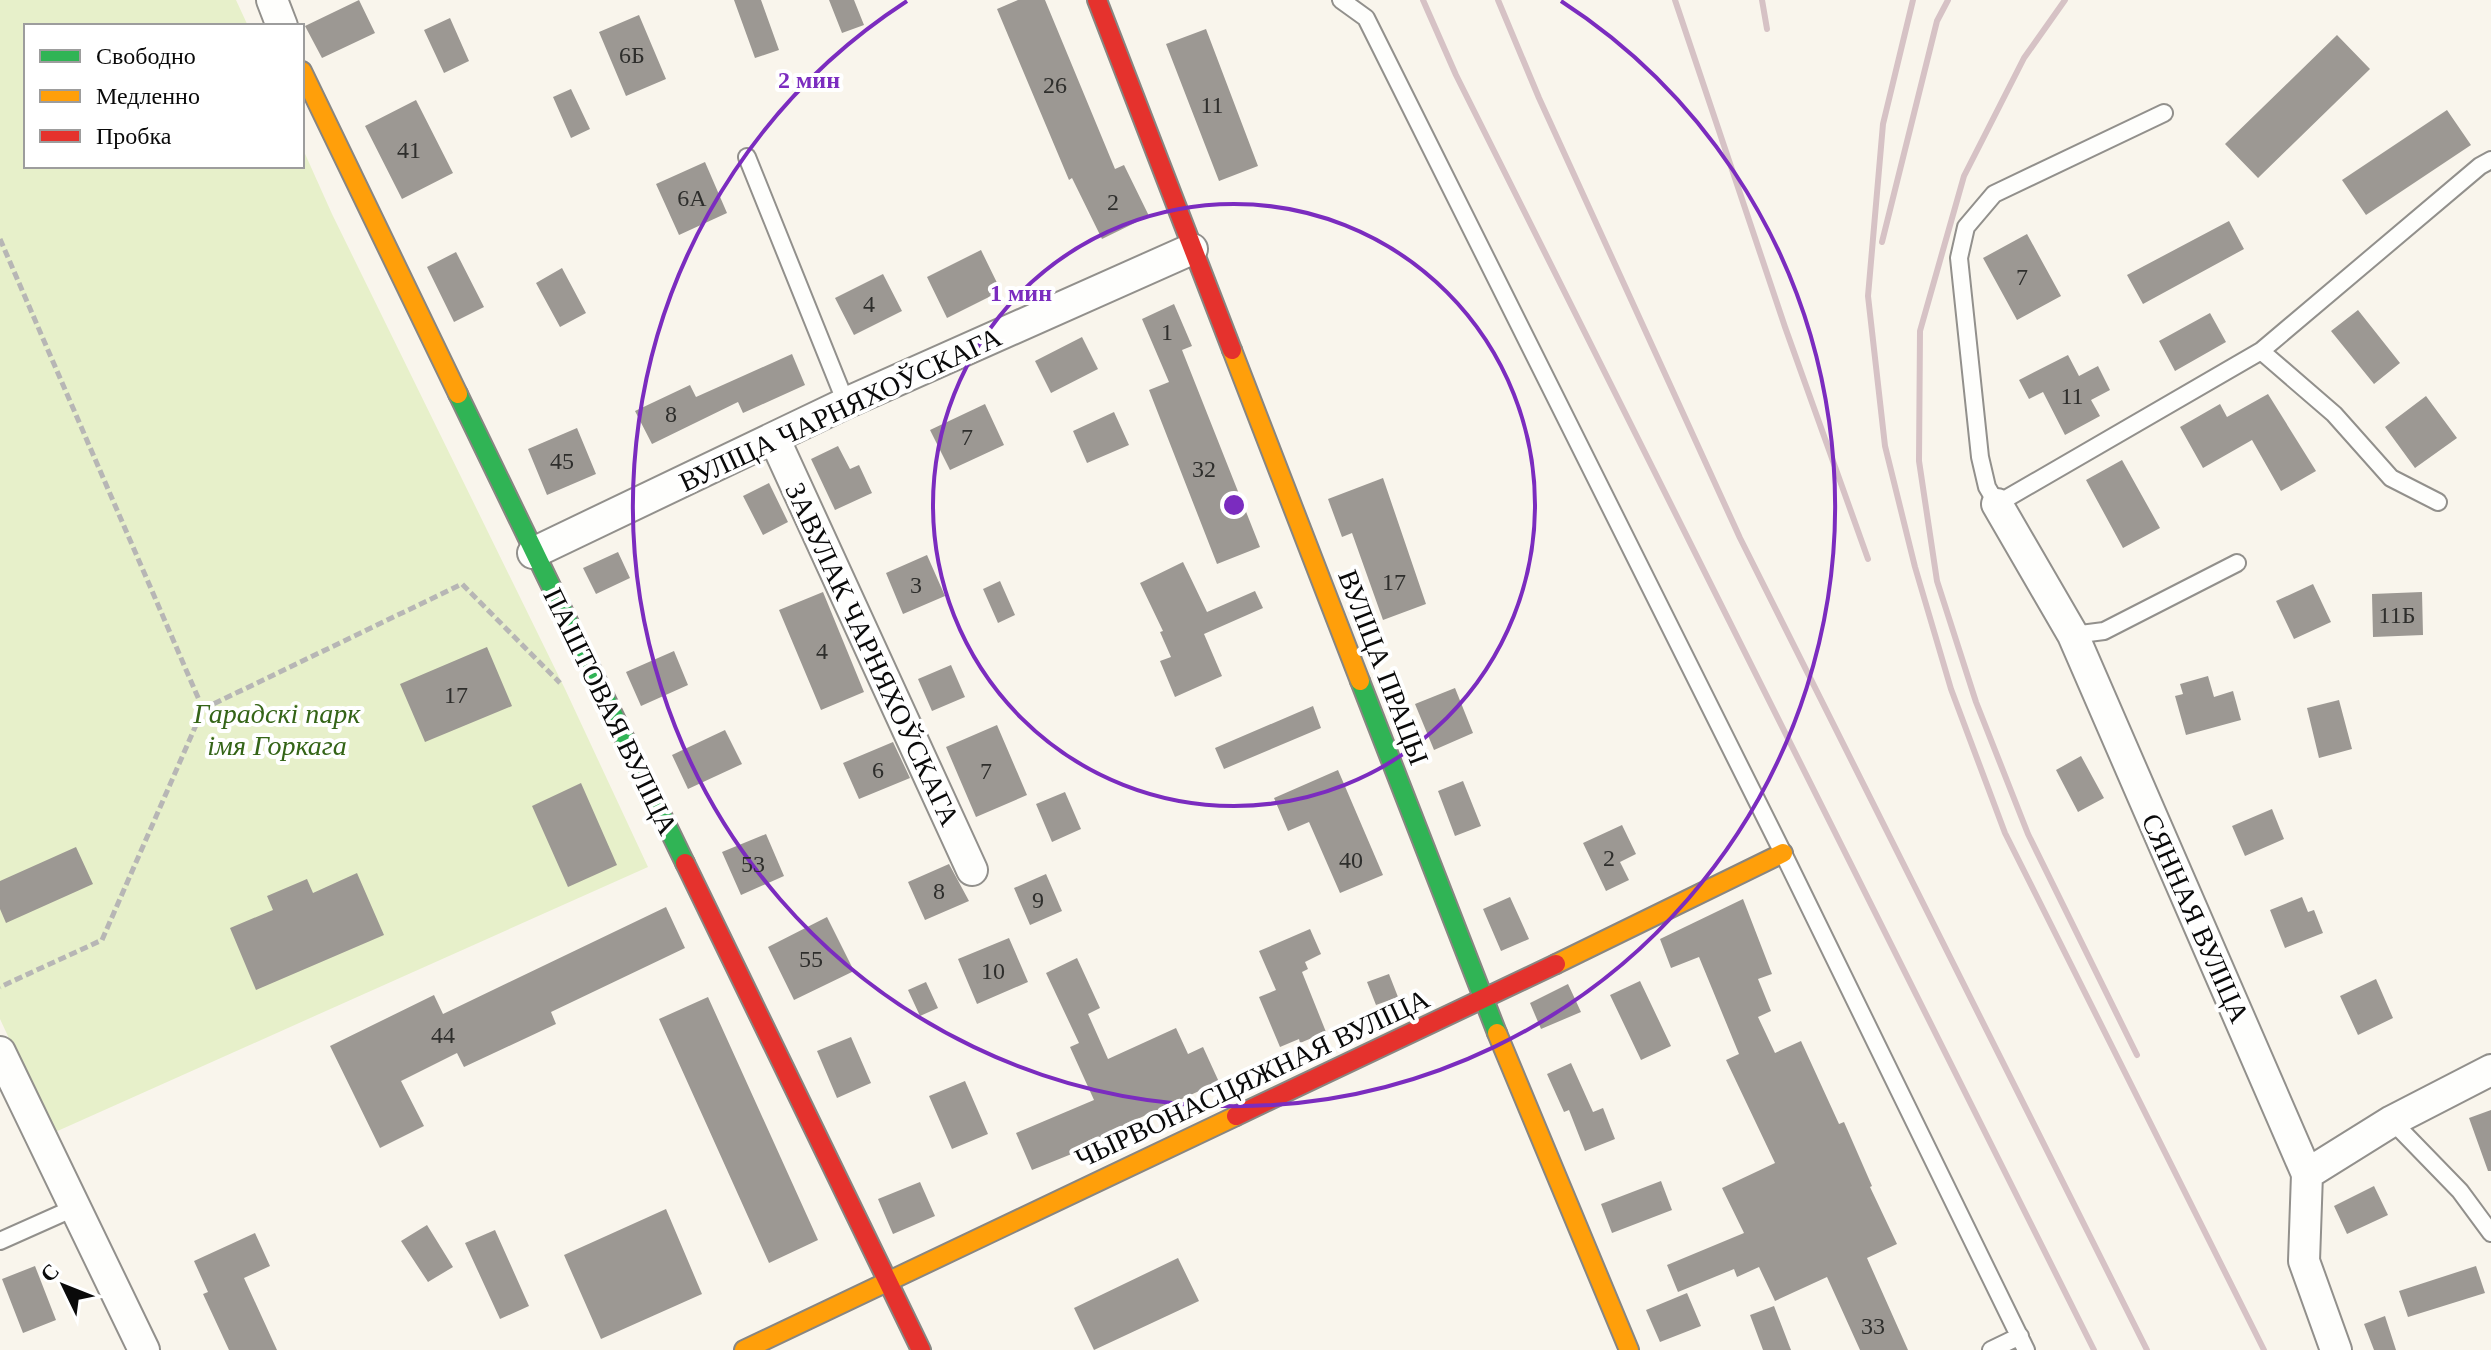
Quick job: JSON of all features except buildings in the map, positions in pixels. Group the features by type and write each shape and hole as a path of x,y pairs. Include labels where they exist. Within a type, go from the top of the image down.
{"street":[{"path":"272,0 281,24"},
{"name":"ВУЛІЦА ПРАЦЫ","path":"1097,0 1483,999 1629,1350"},
{"name":"ПАШТОВАЯ ВУЛІЦА","path":"304,75 921,1350"},
{"name":"ВУЛІЦА ЧАРНЯХОЎСКАГА","path":"533,553 846,403 1192,249"},
{"name":"ЗАВУЛАК ЧАРНЯХОЎСКАГА","path":"774,438 972,870"},
{"name":"СЯННАЯ ВУЛІЦА","path":"1997,504 2073,635 2307,1174 2304,1261 2336,1350"},
{"name":"ЧЫРВОНАСЦЯЖНАЯ ВУЛІЦА","path":"744,1350 1783,853"},
{"path":"0,1052 144,1350"},
{"path":"2307,1174 2392,1121 2491,1070"}],"lane":[{"path":"1341,0 1366,18 1783,853 2023,1343 1991,1350"},
{"path":"2164,113 1994,194 1966,227 1959,258 1980,457 1987,487 1997,504 2261,351 2480,166 2491,160"},
{"path":"747,157 846,403"},
{"path":"2261,351 2334,414 2391,478 2438,502"},
{"path":"2073,635 2104,631 2237,563"},
{"path":"2392,1121 2460,1191 2491,1233"},
{"path":"0,1241 74,1208"}],"path":[{"path":"0,239 203,709"},
{"path":"0,987 102,940 203,709 462,584 565,689"}],"green space":[{"name":"Гарадскі парк імя Горкага","path":"0,0 236,0 247,24 24,24 24,168 304,168 304,151 648,867 53,1133 0,1019"}],"railway":[{"path":"1423,0 1456,75 2094,1350"},
{"path":"1498,0 1539,98 1740,538 2147,1350"},
{"path":"1675,0 1785,327 1868,559"},
{"path":"1762,0 1767,29"},
{"path":"1913,0 1883,124 1868,296 1885,446 1915,567 1951,689 2005,833 2264,1350"},
{"path":"1882,242 1937,21 1948,0"},
{"path":"2065,0 2024,58 1964,176 1920,331 1919,461 1937,581 1976,702 2028,834 2137,1055"}],"traffic: fast":[{"path":"458,394 685,863"},
{"path":"1360,681 1497,1033"}],"traffic: slow":[{"path":"304,75 458,394"},
{"path":"1232,350 1360,681"},
{"path":"1556,964 1783,853"},
{"path":"1497,1033 1629,1350"},
{"path":"744,1350 1236,1116"}],"traffic: jam":[{"path":"1097,0 1232,350"},
{"path":"685,863 921,1350"},
{"path":"1236,1116 1556,964"}]}
